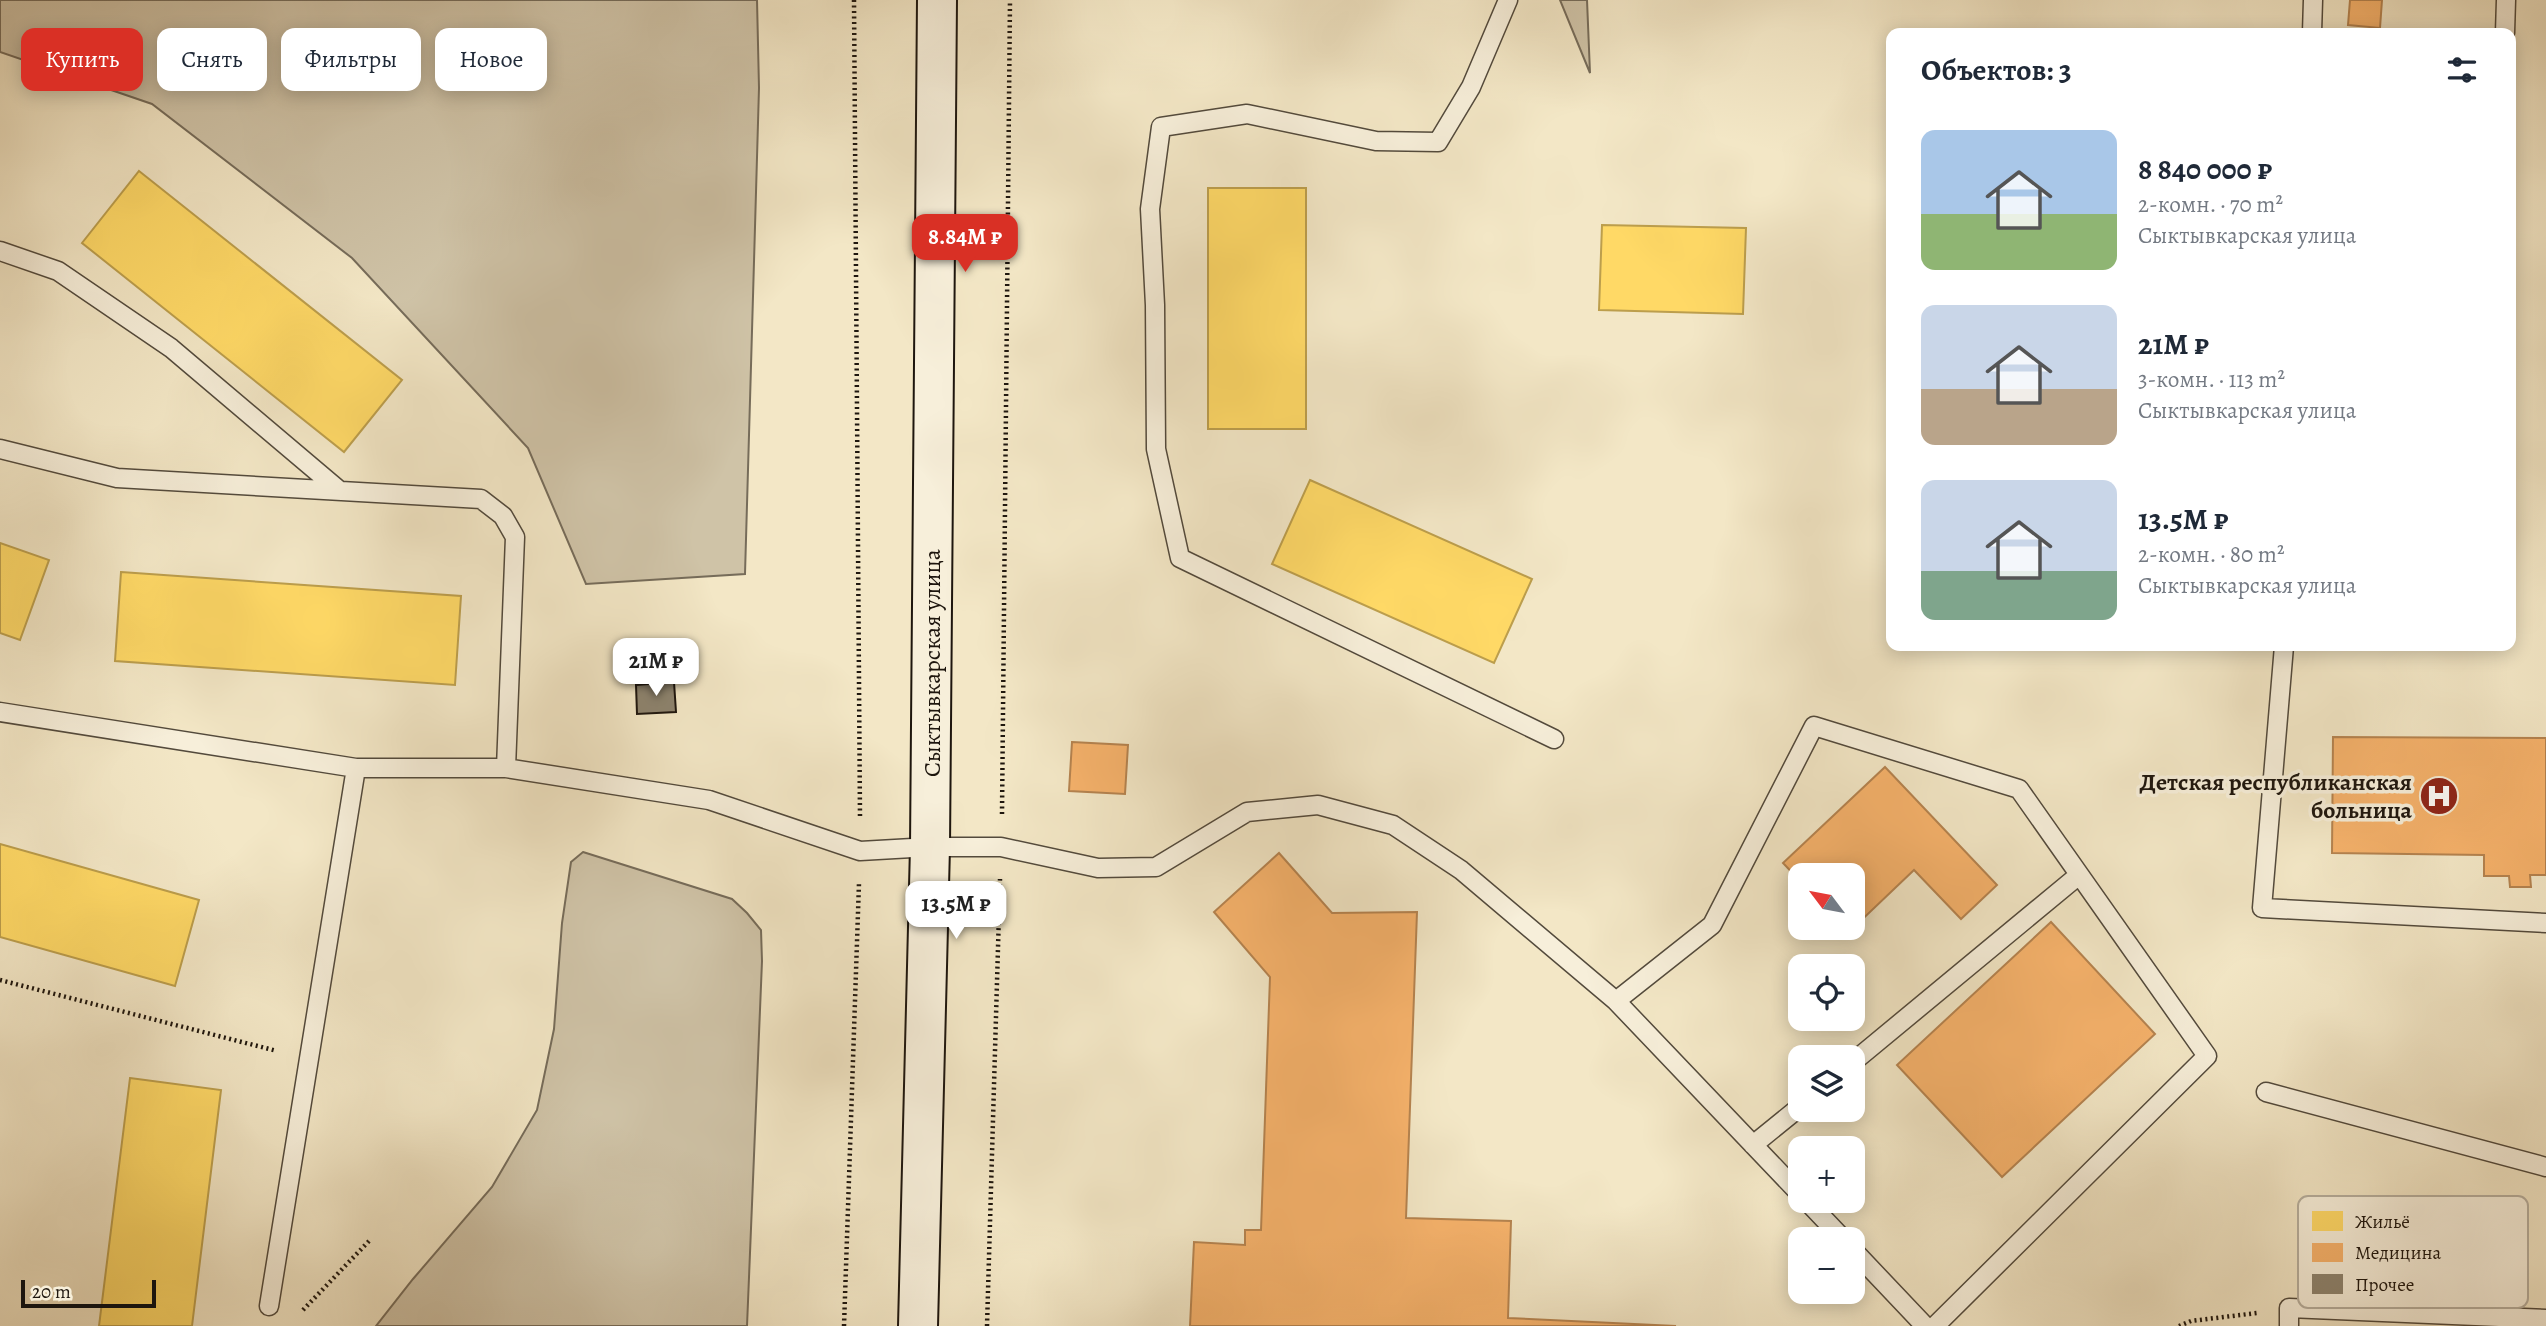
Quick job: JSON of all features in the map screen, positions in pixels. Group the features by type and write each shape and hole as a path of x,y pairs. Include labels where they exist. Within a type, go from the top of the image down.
{"main road":[{"name":"Сыктывкарская улица","path":"918,1326 930,847 937,0"}],"lane":[{"path":"1508,0 1471,87 1438,142 1376,141 1247,114 1161,127 1150,209 1156,449 1180,558 1554,739"},
{"path":"2312,28 2313,0"},
{"path":"2505,28 2506,0"},
{"path":"0,251 58,271 171,348 340,491"},
{"path":"0,449 117,478 481,499 503,516 515,537 506,768"},
{"path":"2284,651 2262,908 2546,923"},
{"path":"0,712 356,768 506,768 709,800 860,850 1001,847 1098,868 1156,867 1247,812 1318,806 1393,825 1461,870 1616,1001 1788,1181"},
{"path":"1616,1001 1712,925 1814,726 2019,789 2207,1056 1935,1326"},
{"path":"269,1306 356,768"},
{"path":"1865,1052 2079,875"},
{"path":"2266,1092 2546,1167"},
{"path":"1753,1145 1788,1117"},
{"path":"1818,1213 1832,1227"},
{"path":"1865,1262 1926,1326"},
{"path":"2289,1317 2546,1319"}],"path":[{"path":"844,1326 860,850 854,0"},
{"path":"987,1326 1001,847 1010,0"},
{"path":"0,981 309,1059"},
{"path":"296,1317 369,1241"},
{"path":"2179,1326 2191,1321 2289,1317"}],"shaded area":[{"path":"0,0 757,0 759,88 745,574 586,584 528,448 352,258 152,104 114,91 143,91 143,28 21,28 21,59 0,52"},
{"path":"1560,0 1587,0 1590,73"},
{"path":"583,852 732,899 761,930 747,1326 376,1326 492,1187 537,1110 554,1029 562,923 571,862"}],"building: Жильё":[{"path":"139,171 402,380 344,452 82,243"},
{"path":"1208,188 1306,188 1306,429 1208,429"},
{"path":"1602,225 1746,228 1743,314 1599,310"},
{"path":"1310,480 1532,579 1494,663 1272,564"},
{"path":"0,543 49,560 20,640 0,633"},
{"path":"121,572 461,596 455,685 115,661"},
{"path":"0,844 199,900 175,986 0,937"},
{"path":"130,1078 221,1090 192,1326 99,1326"}],"building: Медицина":[{"path":"2350,0 2382,0 2380,28 2348,25"},
{"name":"Детская республиканская больница","path":"2333,737 2546,738 2546,875 2530,875 2531,887 2510,887 2509,876 2484,876 2484,855 2332,853"},
{"path":"1072,742 1128,745 1125,794 1069,791"},
{"path":"1885,767 1997,885 1961,919 1914,870 1866,916 1866,863 1788,863 1788,868 1783,863"},
{"path":"1279,853 1332,913 1417,912 1406,1218 1511,1221 1508,1318 1676,1326 1190,1326 1194,1242 1245,1245 1245,1230 1261,1230 1270,977 1214,912"},
{"path":"2051,922 2155,1034 2002,1177 1897,1065"}],"building: Прочее":[{"path":"674,682 676,712 637,714 636,685"}],"place":[{"name":"Детская республиканская больница","path":"2439,796"}]}
